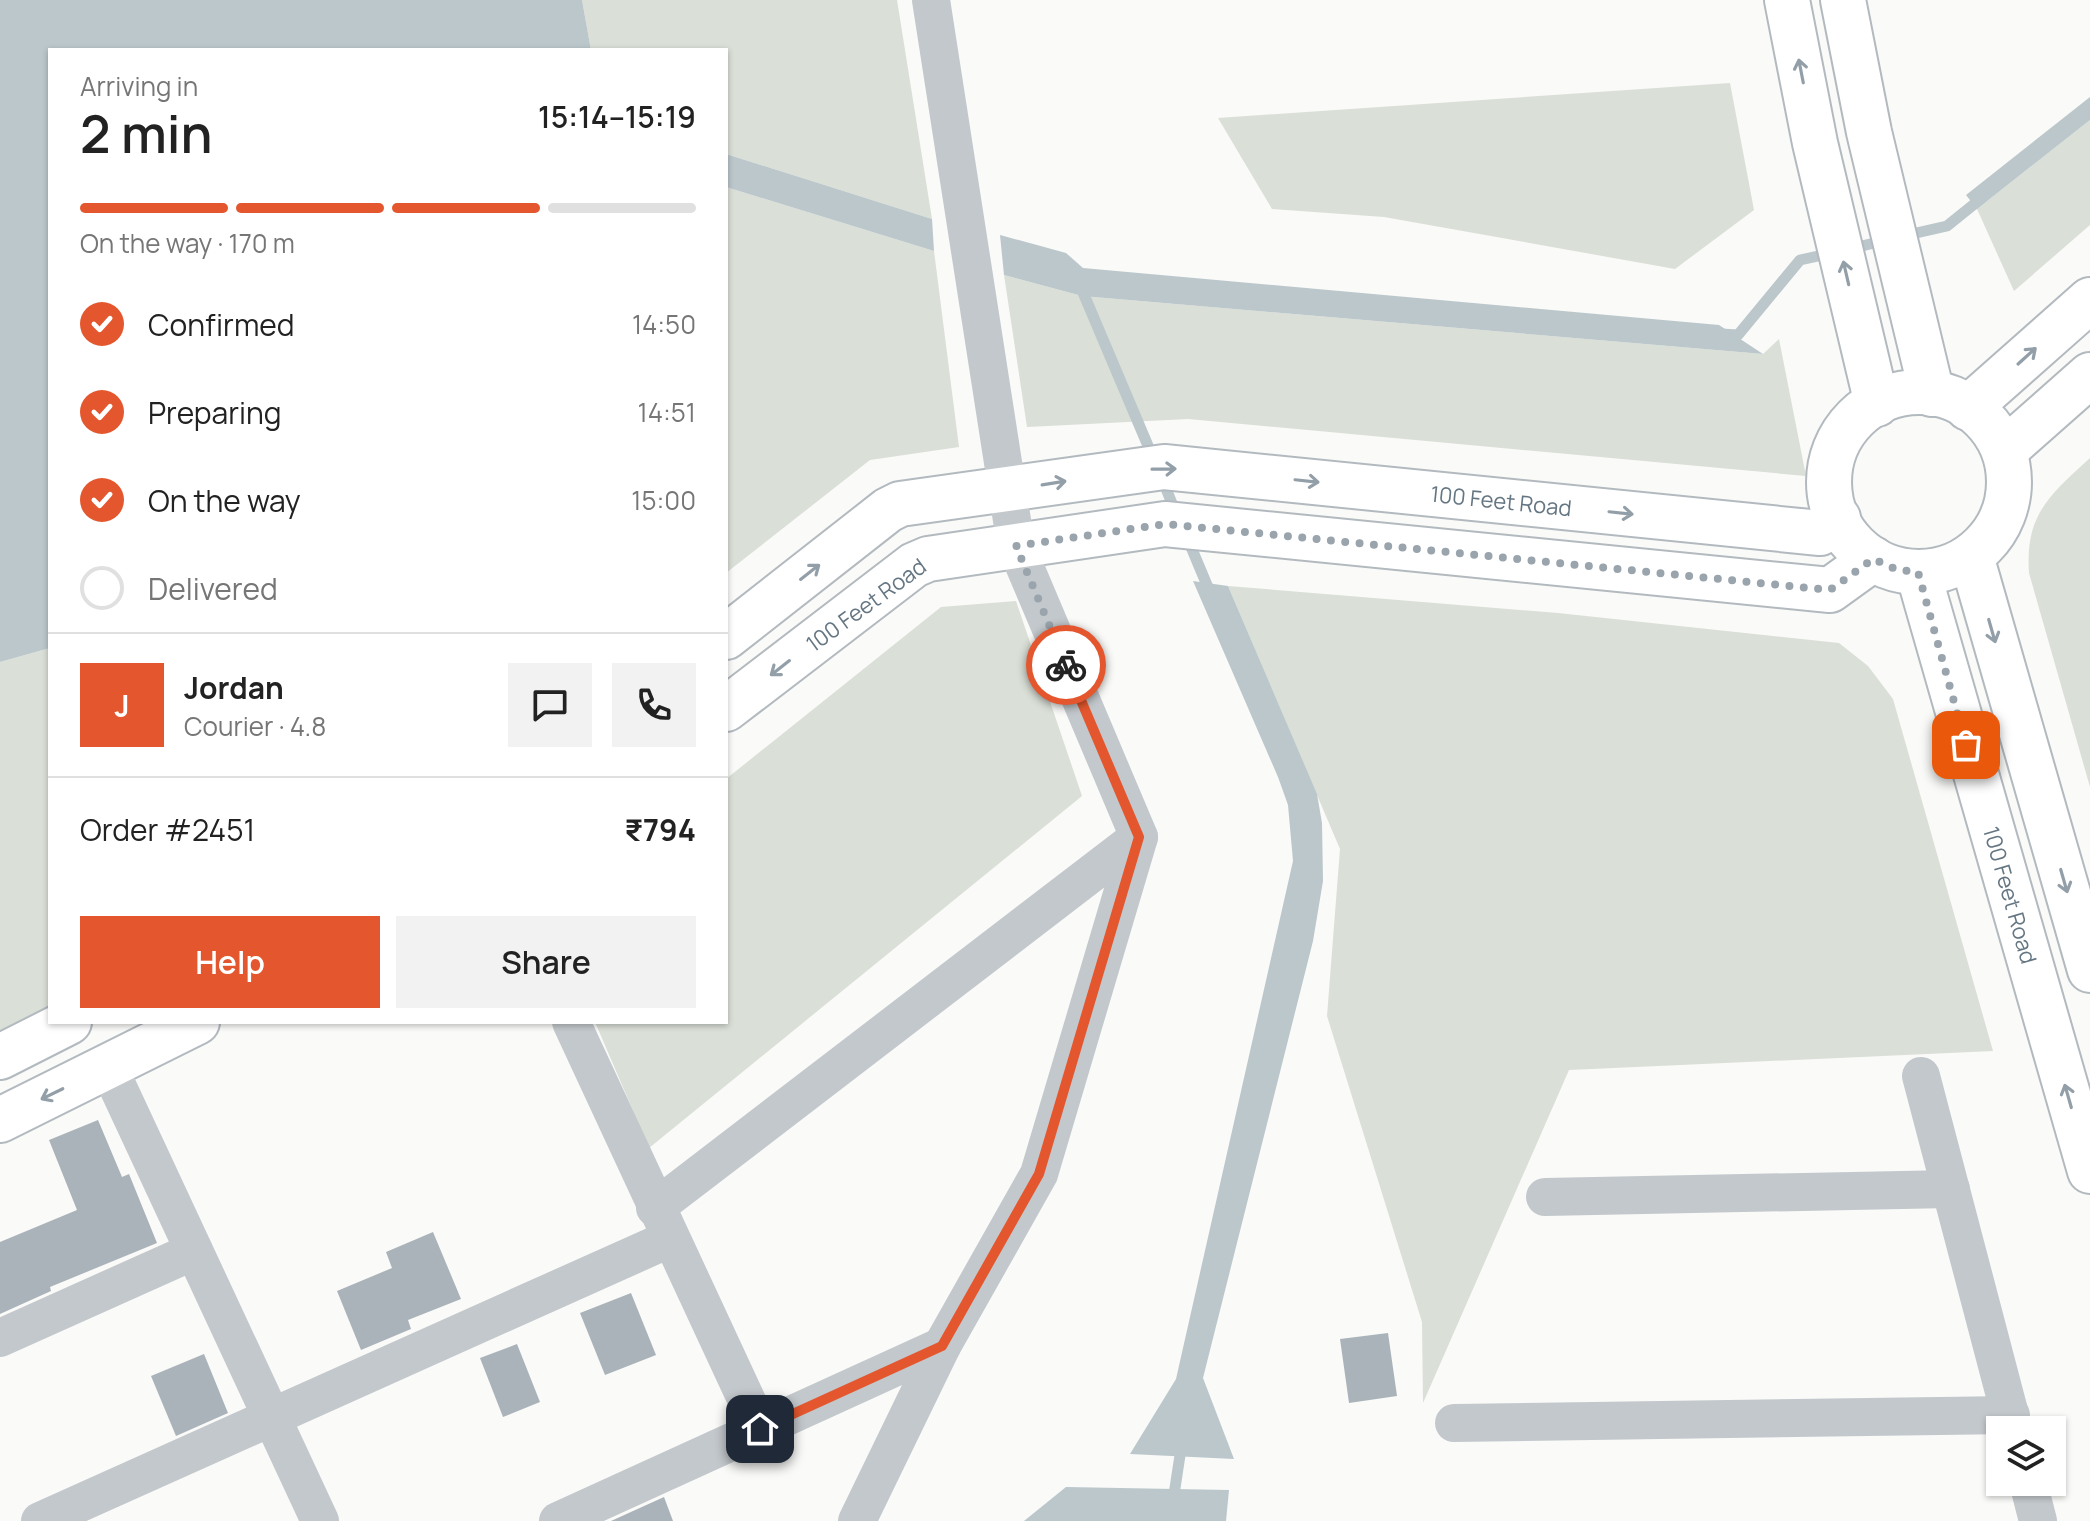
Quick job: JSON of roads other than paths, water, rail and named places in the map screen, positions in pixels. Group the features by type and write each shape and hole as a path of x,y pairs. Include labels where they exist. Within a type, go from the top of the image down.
{"main road":[{"path":"1787,0 1815,143 1877,404"},
{"path":"1843,0 1869,132 1919,338 1950,401"},
{"path":"1950,401 2090,300"},
{"path":"2004,451 2090,375"},
{"path":"1903,394 1950,401 1986,423 2004,451 2008,482 2004,514 1994,533 1971,556 1941,570 1898,570 1873,559 1859,548 1838,518 1830,487 1831,465 1839,443 1851,424 1877,404 1903,394"},
{"name":"100 Feet Road","path":"728,635 888,510 907,503 1164,467 1820,533 1838,518"},
{"name":"100 Feet Road","path":"728,707 914,565 928,559 1165,524 1830,590 1873,559"},
{"path":"1971,556 2090,970"},
{"name":"100 Feet Road","path":"1918,572 2090,1171"},
{"path":"0,1057 65,1024"},
{"path":"0,1120 193,1024"}],"street":[{"path":"857,1521 942,1346 1039,1174 1139,837 1016,546 931,0"},
{"path":"40,1521 272,1417 662,1224 1139,837"},
{"path":"572,1024 662,1224 760,1429"},
{"path":"108,1066 320,1521"},
{"path":"1921,1076 2010,1416"},
{"path":"1545,1197 1951,1189"},
{"path":"0,1338 194,1251"},
{"path":"558,1521 942,1346"},
{"path":"1454,1423 1986,1423"},
{"path":"2032,1496 2038,1521"}],"waterway":[{"path":"1903,236 1947,226 1983,197"},
{"path":"1849,249 1887,240"},
{"path":"1721,334 1738,335 1800,260 1832,253"},
{"path":"1082,290 1154,460"},
{"path":"1161,476 1177,516"},
{"path":"1186,535 1212,597"},
{"path":"1170,1521 1182,1442"}]}
